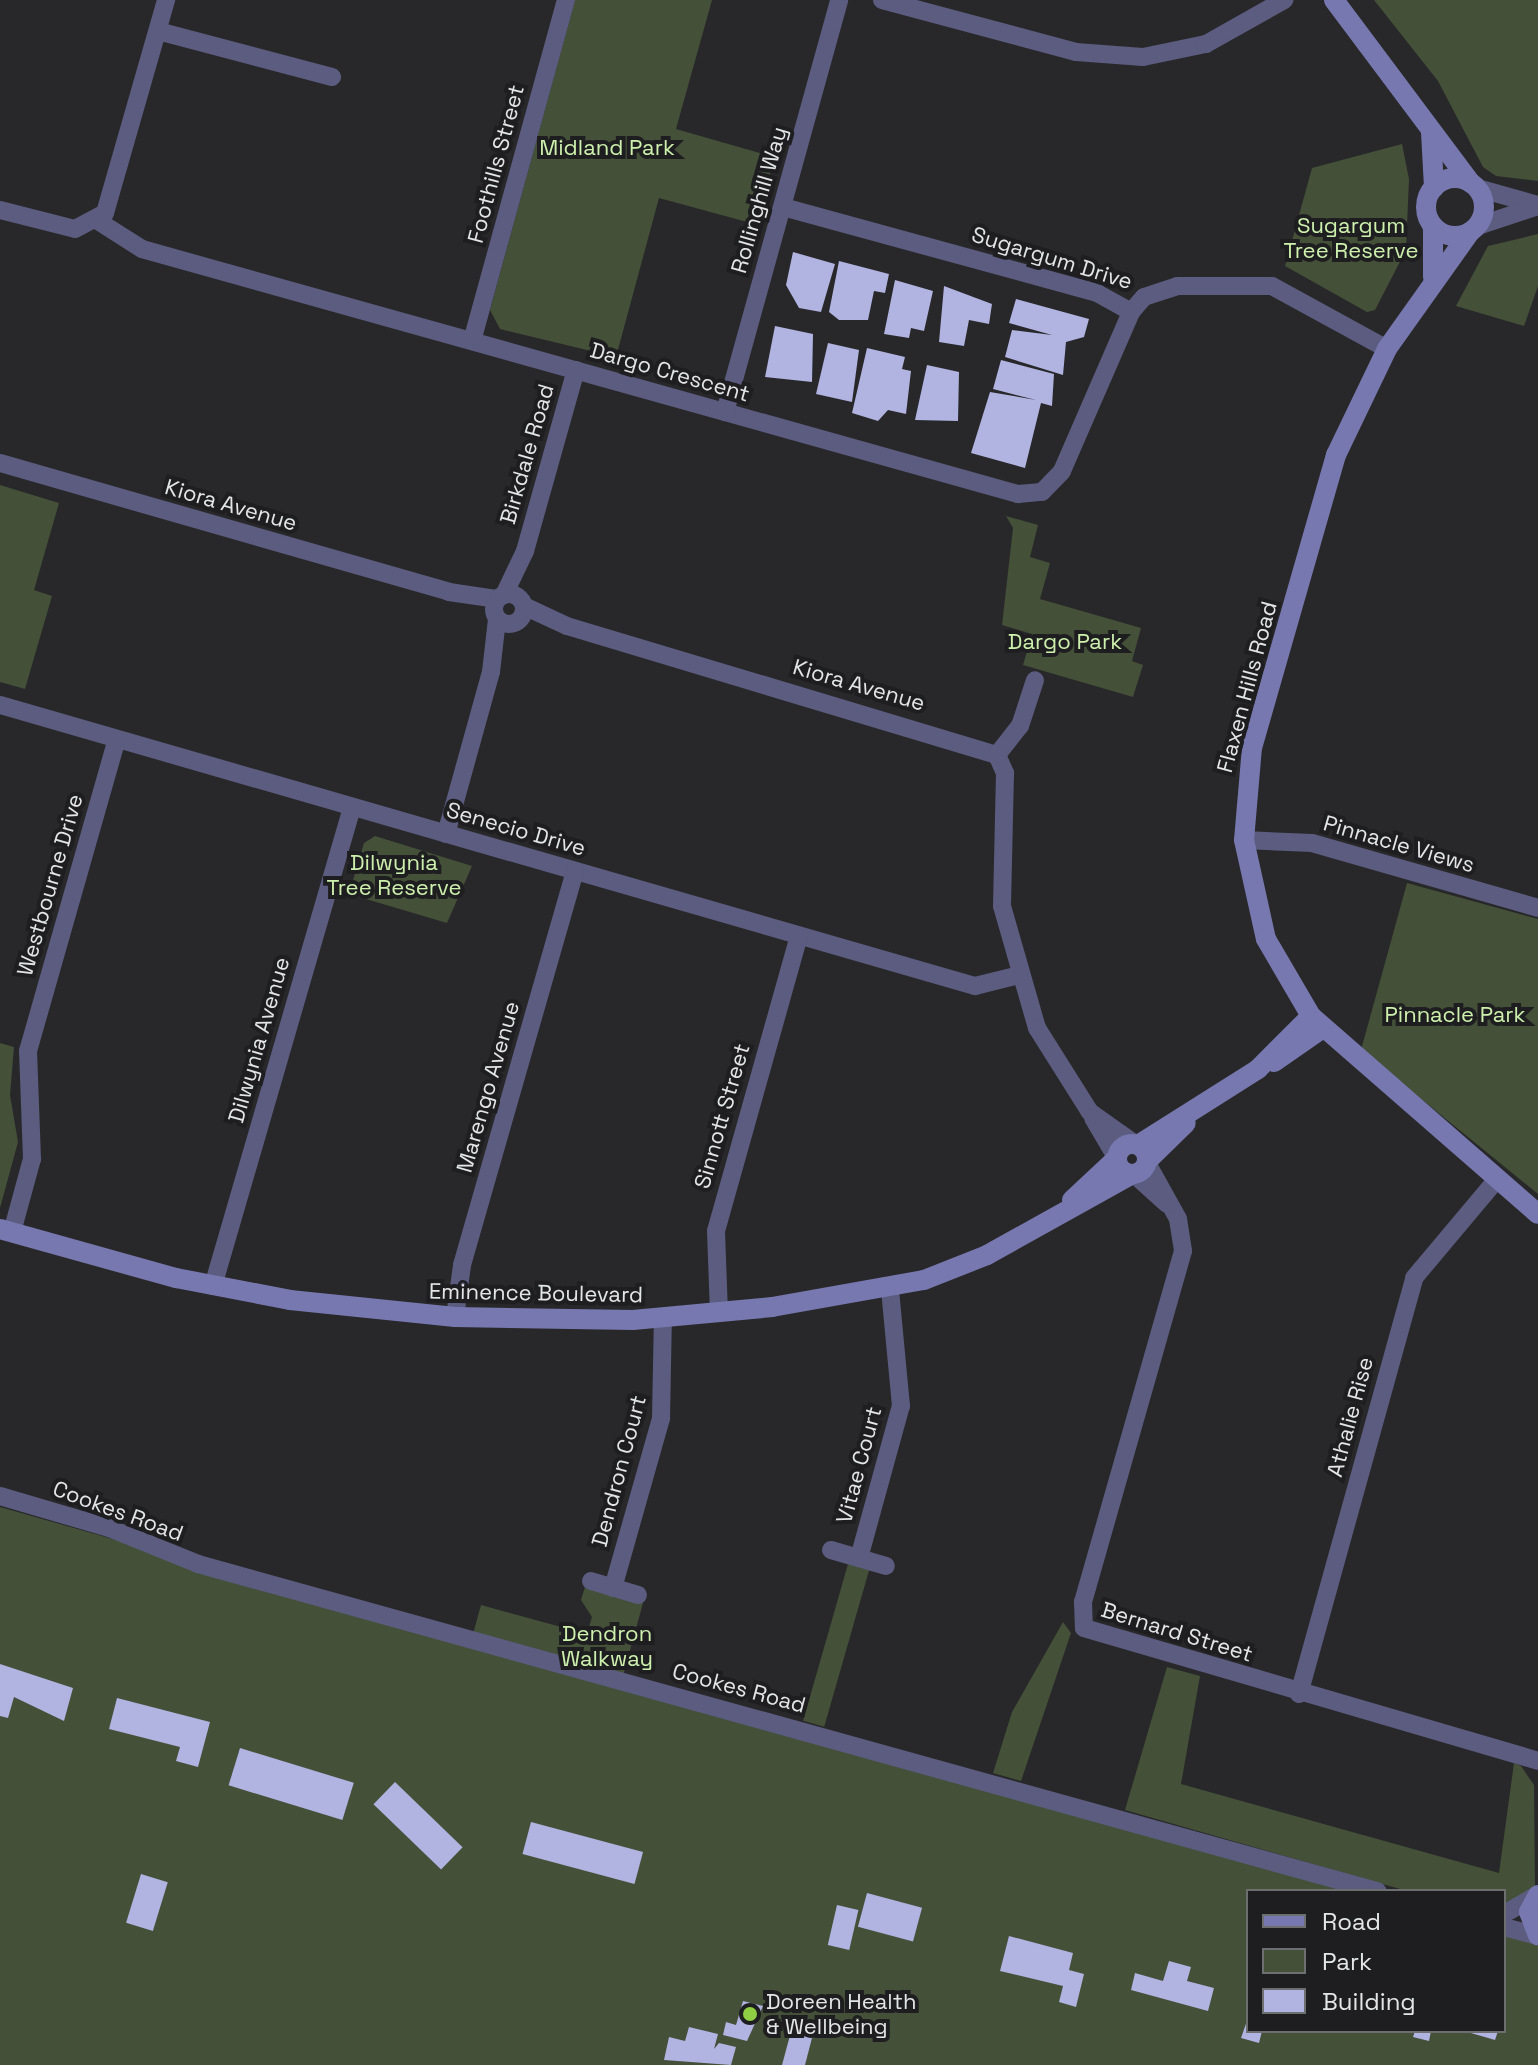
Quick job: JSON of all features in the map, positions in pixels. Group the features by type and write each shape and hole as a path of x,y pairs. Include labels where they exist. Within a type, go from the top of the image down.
{"street":[{"path":"0,210 75,229 98,221 166,0"},
{"name":"Foothills Street","path":"472,341 566,0"},
{"name":"Rollinghill Way","path":"725,412 839,0"},
{"path":"882,0 949,9 1076,52 1143,57 1206,44 1284,0"},
{"path":"1334,0 1474,186 1484,203 1474,229"},
{"path":"158,31 332,77"},
{"path":"1429,125 1434,188 1426,211 1433,226 1433,277"},
{"path":"1434,188 1455,178 1538,205"},
{"path":"1433,226 1455,236 1538,205"},
{"name":"Sugargum Drive","path":"783,207 1097,293 1131,312 1144,297 1177,286 1272,286 1387,349"},
{"name":"Dargo Crescent","path":"98,221 142,249 1031,494 1062,471 1131,312"},
{"name":"Flaxen Hills Road","path":"1474,229 1433,277 1387,349 1336,455 1252,747 1244,840 1266,939 1317,1022 1538,1214"},
{"name":"Birkdale Road","path":"446,834 576,370"},
{"name":"Kiora Avenue","path":"0,463 567,626 997,755"},
{"path":"1035,680 1020,726 997,755 1005,773 1001,895 1019,975 1050,1054 1090,1112 1116,1158 1139,1161"},
{"name":"Senecio Drive","path":"0,705 975,986 1019,975"},
{"name":"Westbourne Drive","path":"6,1231 32,1159 28,1051 117,739"},
{"name":"Dilwynia Avenue","path":"213,1286 352,807"},
{"name":"Pinnacle Views","path":"1244,840 1312,843 1538,908"},
{"name":"Marengo Avenue","path":"455,1317 462,1265 575,871"},
{"name":"Sinnott Street","path":"719,1313 716,1231 799,936"},
{"name":"Eminence Boulevard","path":"6,1231 213,1286 455,1317 663,1318 890,1289 987,1255 1060,1212 1139,1161 1317,1022"},
{"path":"1090,1112 1139,1161"},
{"name":"Eminence Boulevard","path":"1060,1212 1116,1158"},
{"name":"Bernard Street","path":"1139,1161 1172,1208 1183,1251 1081,1621 1101,1638 1538,1761"},
{"name":"Athalie Rise","path":"1299,1694 1414,1278 1497,1179"},
{"name":"Vitae Court","path":"859,1558 901,1406 890,1289"},
{"name":"Dendron Court","path":"613,1588 661,1418 663,1318"},
{"name":"Cookes Road","path":"0,1496 109,1528 198,1564 1370,1889"},
{"name":"Vitae Court","path":"831,1550 886,1566"},
{"path":"591,1581 638,1595"},
{"path":"1506,1913 1538,1895"},
{"path":"1538,1895 1529,1912 1538,1936"},
{"path":"1506,1928 1538,1936"}],"green space":[{"name":"Midland Park","path":"575,0 712,0 676,129 774,157 758,225 659,198 616,357 500,329 490,310"},
{"path":"1374,0 1538,0 1538,181 1496,176 1483,167 1438,81"},
{"name":"Sugargum Tree Reserve","path":"1402,144 1409,179 1406,250 1375,310 1367,312 1285,266 1312,168"},
{"path":"1538,234 1538,286 1524,326 1456,306 1488,246"},
{"path":"0,485 59,503 34,590 52,596 25,689 0,682"},
{"name":"Dargo Park","path":"1006,516 1038,525 1030,557 1050,563 1040,599 1141,628 1132,661 1143,665 1133,697 1023,665 1032,634 1002,625 1013,528"},
{"name":"Dilwynia Tree Reserve","path":"375,836 472,866 447,923 349,894 364,843"},
{"name":"Pinnacle Park","path":"1407,883 1538,919 1538,1194 1361,1050"},
{"path":"0,1043 14,1047 10,1095 18,1142 0,1208"},
{"path":"0,1507 1343,1889 1246,1889 1246,2033 1506,2033 1506,1932 1538,1945 1538,2065 0,2065"},
{"path":"848,1564 869,1570 824,1727 803,1721"},
{"name":"Dendron Walkway","path":"585,1587 643,1603 623,1676 473,1634 481,1605 587,1634 592,1617 581,1600"},
{"path":"1063,1622 1071,1633 1021,1781 993,1773 1012,1712"},
{"path":"1167,1667 1200,1676 1181,1784 1499,1873 1514,1763 1521,1766 1534,1785 1535,1886 1506,1908 1506,1889 1400,1889 1125,1810"}],"building":[{"path":"793,252 835,264 821,312 799,308 786,285"},
{"path":"839,261 889,274 885,293 874,291 868,320 839,320 829,312"},
{"path":"895,280 933,291 924,331 911,328 909,338 884,334"},
{"path":"944,286 992,304 989,324 969,320 964,346 939,342"},
{"path":"1016,299 1089,319 1084,337 1066,342 1063,375 1005,357 1012,330 1052,335 1009,323"},
{"path":"775,326 813,334 812,382 765,377"},
{"path":"828,343 859,350 852,402 816,394"},
{"path":"867,348 905,357 902,369 911,371 906,414 888,410 878,421 852,413"},
{"path":"1001,360 1054,374 1052,406 1041,403 1025,468 971,453 990,392 1036,400 993,389"},
{"path":"927,365 959,372 958,421 915,420"},
{"path":"0,1664 73,1688 64,1721 14,1697 8,1718 0,1716"},
{"path":"117,1698 210,1722 198,1767 176,1761 180,1747 109,1729"},
{"path":"240,1748 354,1783 342,1820 229,1785"},
{"path":"395,1782 463,1847 441,1870 373,1804"},
{"path":"531,1822 643,1852 635,1884 522,1854"},
{"path":"141,1874 168,1882 153,1931 126,1923"},
{"path":"867,1893 922,1908 913,1942 858,1927"},
{"path":"837,1905 858,1910 849,1950 828,1945"},
{"path":"1009,1936 1073,1953 1069,1970 1084,1974 1076,2007 1059,2002 1063,1986 1000,1971"},
{"path":"1169,1961 1191,1967 1187,1981 1214,1988 1208,2011 1131,1990 1135,1973 1163,1981"},
{"name":"Doreen Health & Wellbeing","path":"743,2001 763,2006 747,2041 723,2035 726,2022 736,2025"},
{"path":"1246,2024 1246,2033 1262,2033 1259,2043 1241,2038"},
{"path":"689,2027 718,2034 714,2049 719,2043 736,2047 731,2065 664,2060 669,2037 685,2041"},
{"path":"792,2028 813,2034 805,2065 782,2065"},
{"path":"1414,2033 1431,2033 1429,2041 1413,2037"},
{"path":"1471,2033 1497,2033 1495,2040"}],"place":[{"name":"Doreen Health & Wellbeing","path":"750,2014"}]}
